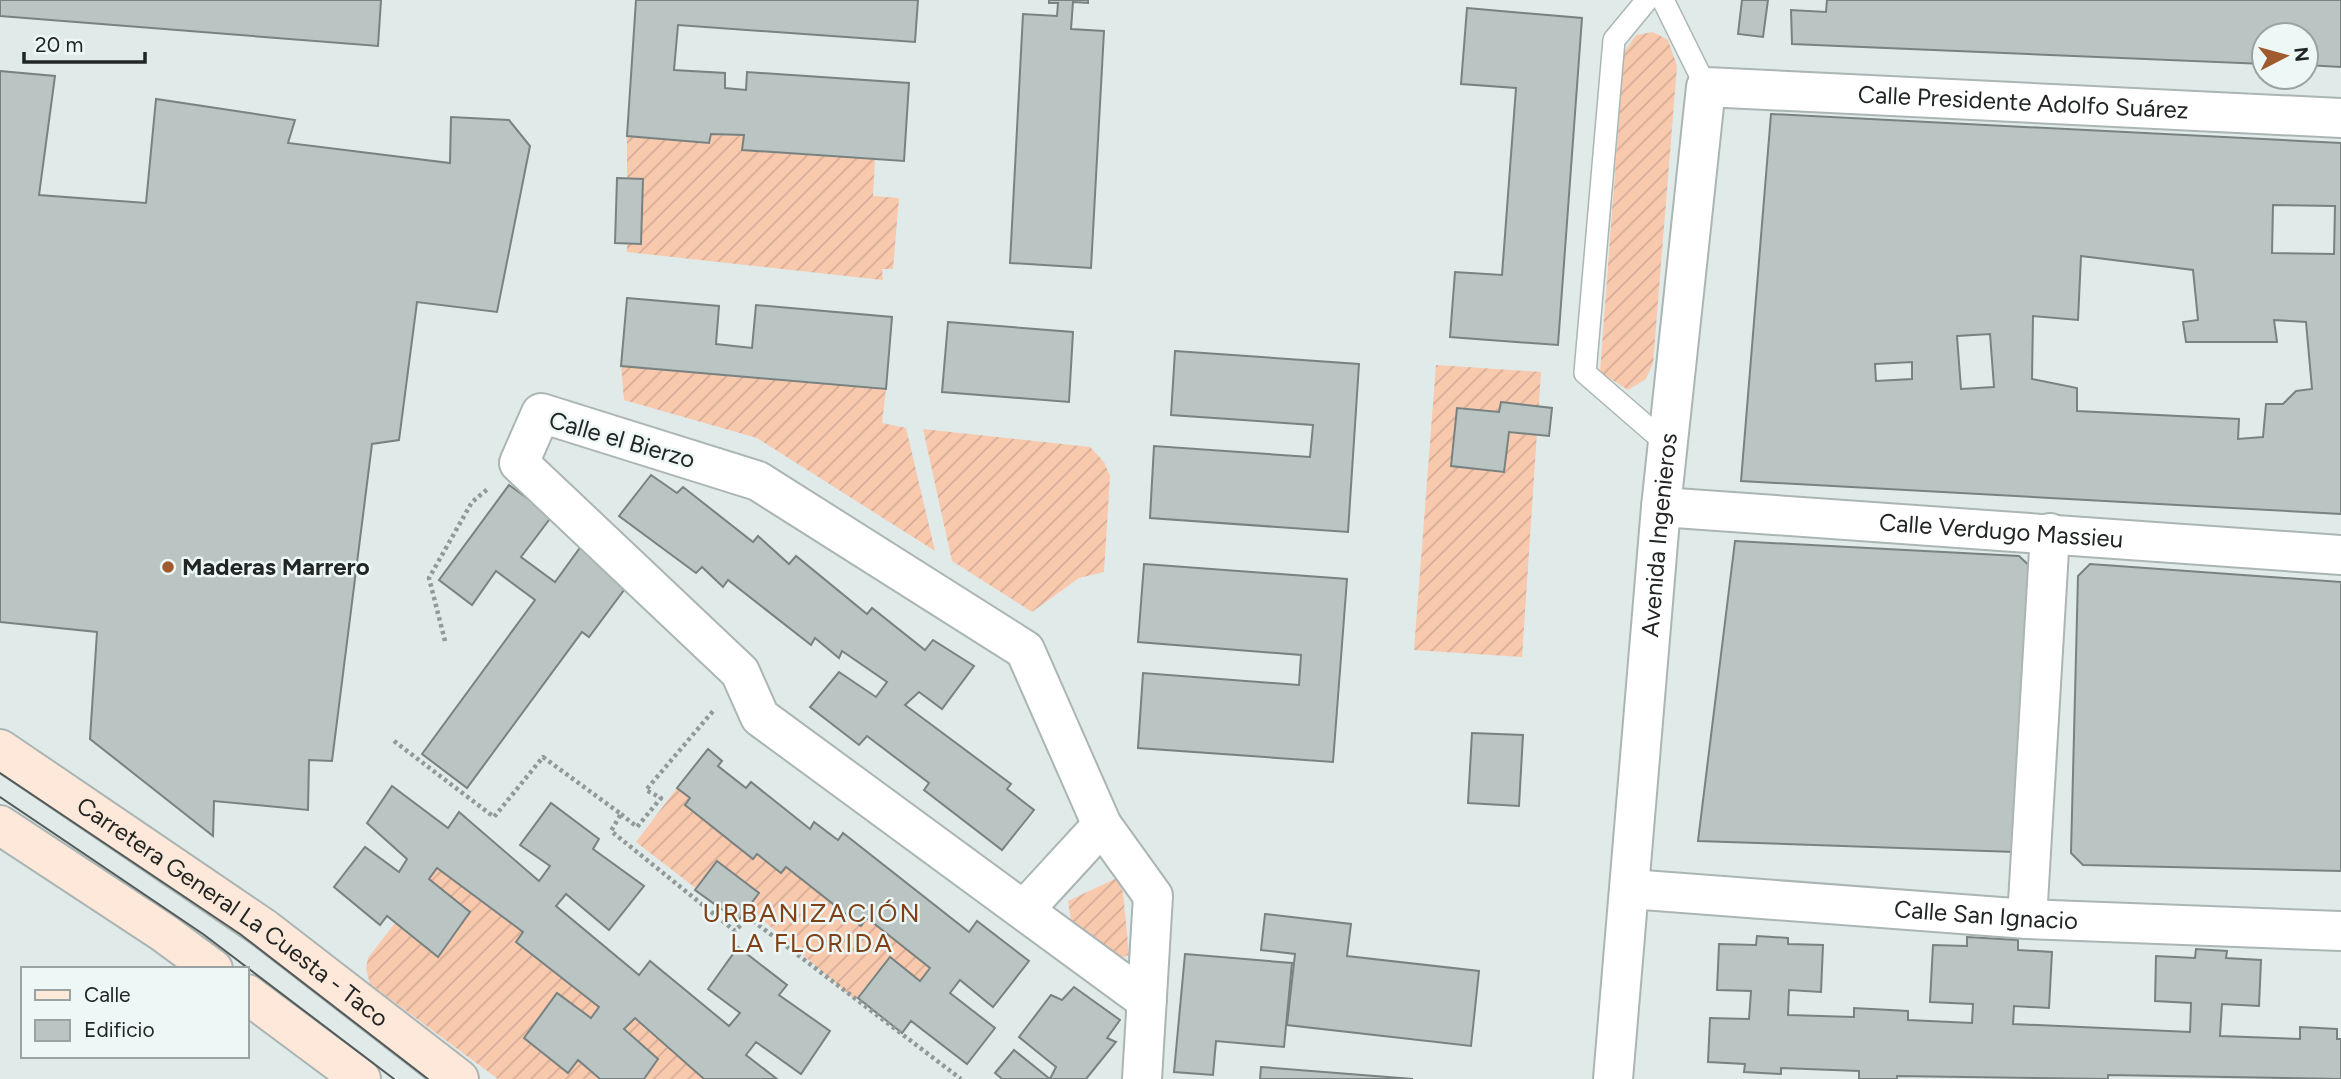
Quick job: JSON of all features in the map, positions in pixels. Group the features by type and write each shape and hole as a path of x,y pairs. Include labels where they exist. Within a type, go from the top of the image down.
{"main road":[{"name":"Carretera General La Cuesta - Taco","path":"0,749 265,929 459,1079"},
{"path":"0,825 164,933 210,967"},
{"path":"248,995 358,1078"}],"street":[{"name":"Avenida Ingenieros","path":"1613,1079 1661,508 1706,87"},
{"name":"Calle Presidente Adolfo Suárez","path":"1706,87 2341,118"},
{"name":"Calle el Bierzo","path":"519,463 541,413 758,481 1026,650 1102,825 1153,895 1142,1079"},
{"path":"519,463 609,545 743,679 760,717 1147,1001"},
{"name":"Calle Verdugo Massieu","path":"1661,508 2341,555"},
{"path":"2027,919 2050,533"},
{"path":"1024,910 1102,825"},
{"name":"Calle San Ignacio","path":"1630,889 2027,919 2341,931"}],"lane":[{"path":"1647,0 1614,40 1585,373 1668,445"},
{"path":"1663,0 1706,87"}],"path":[{"path":"445,641 429,578 472,502 519,463"},
{"path":"394,741 494,817 543,757 637,827 661,798 646,790 743,679"},
{"path":"621,814 611,831 735,931 748,917 961,1079"}],"shaded area":[{"path":"1653,32 1668,40 1677,66 1653,363 1646,379 1628,390 1600,372 1624,52 1636,35"},
{"path":"711,134 744,135 742,149 875,159 873,196 899,198 893,269 882,269 883,280 627,252 627,136 709,143"},
{"path":"1436,365 1541,372 1522,657 1414,650"},
{"path":"621,366 886,389 882,423 906,428 935,551 757,438 624,400"},
{"path":"923,429 1090,447 1104,462 1110,476 1104,572 1079,578 1032,612 952,561"},
{"path":"677,788 757,854 786,867 867,918 930,968 920,981 889,957 855,1000 749,908 738,921 636,842"},
{"path":"437,868 523,932 516,943 599,1007 591,1018 557,993 524,1037 568,1072 578,1060 600,1079 498,1079 370,984 366,969 368,958"},
{"path":"1117,878 1123,892 1129,955 1120,958 1071,920 1068,901"},
{"path":"635,1018 704,1079 644,1079 658,1059 624,1029"}],"building":[{"path":"0,0 381,0 378,46 0,16"},
{"path":"636,0 918,0 915,42 678,25 674,70 725,73 725,88 746,90 747,72 909,83 904,161 742,150 744,135 711,134 709,143 627,136"},
{"path":"1049,0 1088,0 1088,3 1073,2 1071,29 1104,31 1091,268 1010,263 1023,14 1057,16 1058,3 1049,3"},
{"path":"1742,0 1768,0 1763,37 1738,34"},
{"path":"1827,0 2341,0 2341,67 2320,66 2320,21 2250,21 2250,63 1792,44 1791,10 1826,12"},
{"path":"1467,8 1582,18 1558,345 1450,337 1455,272 1502,275 1516,88 1461,84"},
{"path":"0,71 55,76 39,195 146,203 156,99 295,120 288,143 450,163 451,117 509,120 530,146 497,312 417,302 399,440 372,444 332,761 309,760 308,810 214,801 213,836 90,739 97,632 0,622"},
{"path":"1771,114 2341,143 2341,514 1741,481","holes":["2273,205 2335,206 2334,254 2272,253","2081,256 2193,270 2198,320 2183,322 2186,342 2277,342 2274,320 2306,322 2312,389 2296,391 2283,404 2266,404 2263,437 2238,439 2239,419 2077,411 2077,388 2032,379 2033,316 2078,320","1990,334 1994,387 1961,389 1957,336","1912,362 1912,379 1876,381 1875,364"]},
{"path":"617,178 643,179 641,244 615,243"},
{"path":"627,298 719,306 716,344 752,348 756,305 892,317 886,389 621,366"},
{"path":"948,322 1073,332 1069,402 942,392"},
{"path":"1175,351 1359,364 1348,532 1150,518 1154,446 1310,457 1313,425 1171,415"},
{"path":"1501,402 1552,408 1549,436 1509,432 1504,472 1451,466 1457,408 1499,412"},
{"path":"651,475 677,493 683,487 753,542 758,536 789,564 796,556 867,614 872,608 925,650 933,640 974,666 942,709 919,692 905,705 1011,784 1007,789 1034,810 1002,850 924,790 929,783 867,736 859,745 810,707 839,672 876,697 887,682 842,651 839,658 815,638 811,645 728,580 723,587 702,567 696,573 619,516"},
{"path":"509,485 552,516 521,557 555,582 582,545 630,582 589,637 582,632 467,788 422,754 535,600 496,571 472,605 439,580"},
{"path":"1735,541 2019,556 2035,571 2015,852 1698,841"},
{"path":"1144,564 1347,579 1333,762 1138,748 1143,673 1299,685 1301,655 1138,642"},
{"path":"2090,564 2341,582 2341,871 2083,865 2071,853 2078,576"},
{"path":"1472,733 1523,735 1519,806 1468,803"},
{"path":"708,749 722,761 718,766 746,788 751,782 810,829 814,822 838,840 843,833 969,932 977,921 1029,961 993,1007 960,980 950,993 995,1028 967,1064 911,1021 902,1033 858,998 890,957 920,981 930,968 867,918 861,926 786,867 781,873 757,854 753,859 685,805 690,798 677,788"},
{"path":"392,786 448,828 459,812 539,881 550,866 520,845 551,803 599,839 593,849 644,886 609,930 566,894 556,906 639,975 650,961 729,1026 740,1013 708,989 738,947 787,985 779,995 830,1031 801,1074 756,1042 746,1055 777,1079 704,1079 635,1018 624,1029 658,1059 644,1079 600,1079 578,1060 568,1073 524,1038 557,993 591,1018 599,1007 516,942 523,932 437,868 429,879 470,912 438,957 387,916 380,925 334,887 365,847 399,872 407,859 367,823"},
{"path":"717,861 759,893 738,921 695,890"},
{"path":"1265,914 1351,924 1347,956 1479,971 1471,1046 1287,1025 1295,954 1261,950"},
{"path":"1757,936 1788,938 1788,944 1823,945 1821,992 1789,990 1788,1015 1854,1017 1854,1008 1908,1011 1908,1020 1972,1023 1973,1004 1930,1002 1933,945 1967,946 1967,937 2018,940 2018,950 2052,952 2049,1008 2014,1006 2013,1024 2190,1032 2191,1003 2155,1001 2156,956 2195,958 2196,949 2227,951 2226,958 2261,960 2259,1006 2222,1004 2220,1036 2300,1039 2300,1027 2337,1029 2337,1039 2341,1039 2341,1079 2108,1075 2108,1079 1897,1076 1897,1079 1859,1079 1859,1071 1781,1068 1781,1074 1744,1072 1745,1064 1708,1062 1710,1018 1749,1019 1751,991 1717,990 1719,944 1756,945"},
{"path":"1185,954 1292,963 1284,1047 1216,1041 1213,1075 1174,1072"},
{"path":"1074,987 1120,1020 1107,1038 1116,1042 1086,1079 1050,1079 1056,1067 1019,1037 1051,995 1062,1000"},
{"path":"1014,1050 1050,1079 1002,1079 995,1073"},
{"path":"1261,1067 1413,1079 1260,1079"}],"tram line":[{"path":"0,773 240,934 428,1079"},
{"path":"0,797 203,934 246,967"},
{"path":"248,968 394,1079"}],"place":[{"name":"Maderas Marrero","path":"168,567"}],"district":[{"name":"URBANIZACIÓN LA FLORIDA","path":"812,928"}]}
